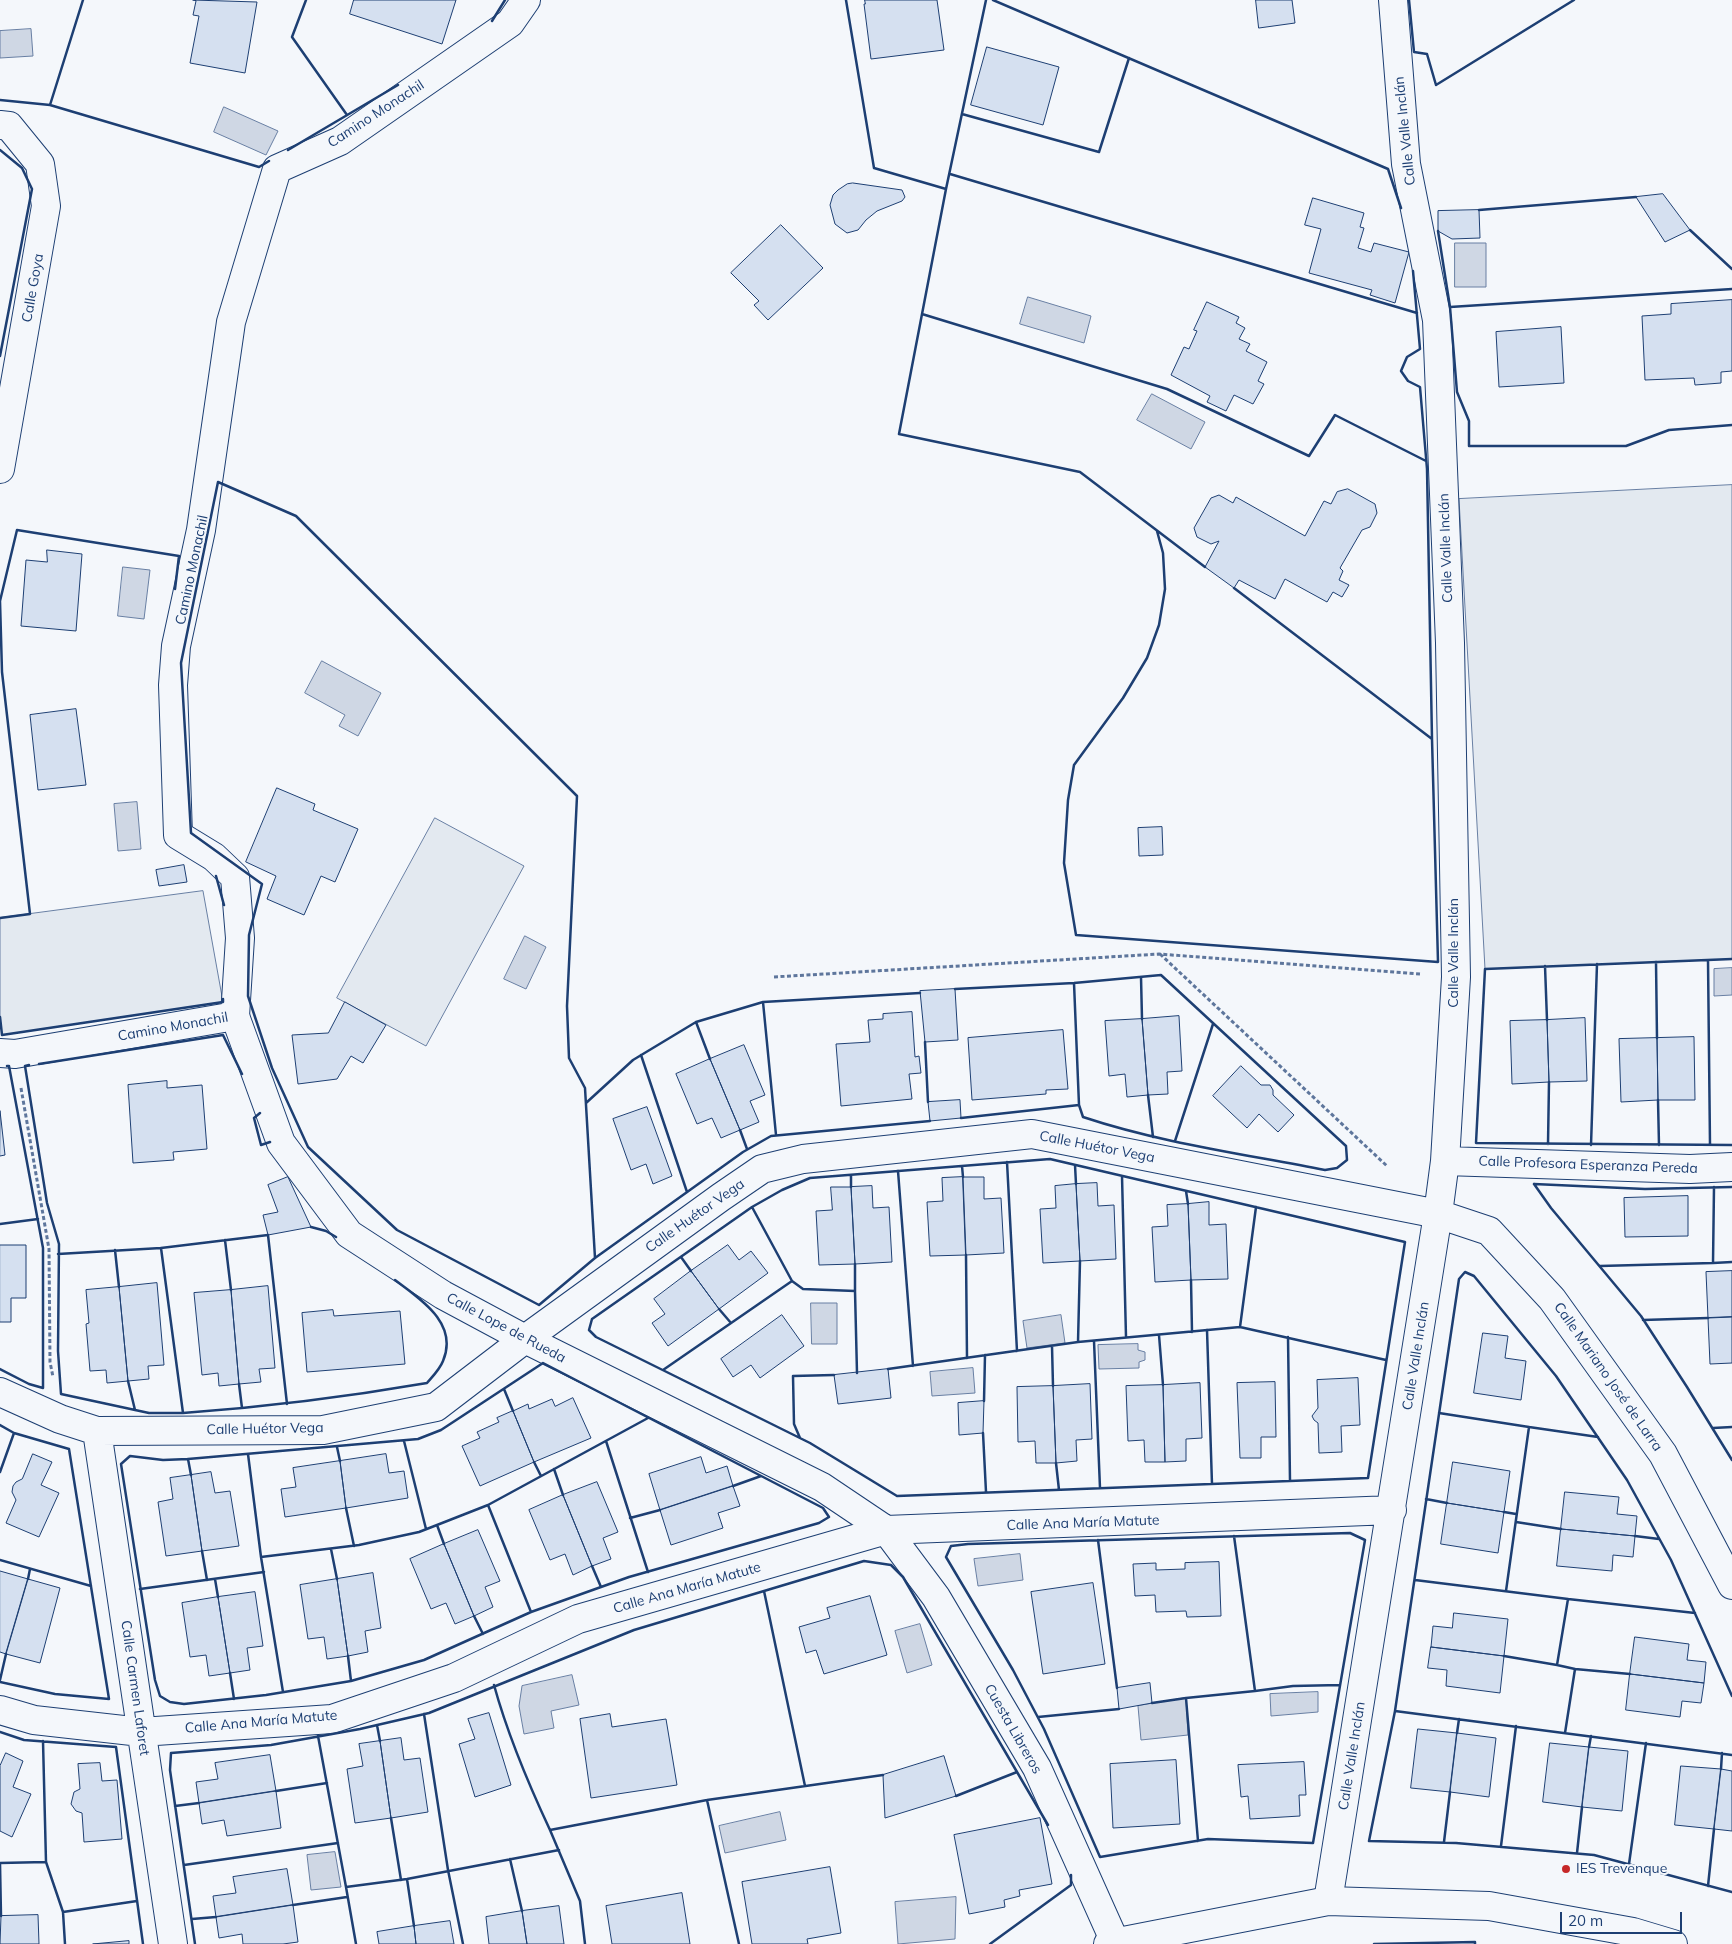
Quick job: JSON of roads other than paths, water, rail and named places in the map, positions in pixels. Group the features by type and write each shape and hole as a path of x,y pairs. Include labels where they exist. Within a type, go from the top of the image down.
{"street":[{"name":"Camino Monachil","path":"8,1053 235,1016 240,938 235,877 214,857 178,835 173,685 176,646 202,530 234,312 277,170 340,141 510,23 526,0"},
{"name":"Calle Valle Inclán","path":"1328,1900 1438,1214 1445,1161 1456,977 1450,643 1436,320 1406,164 1393,0"},
{"name":"Calle Goya","path":"0,125 9,126 40,164 46,206 0,469"},
{"name":"Calle Lope de Rueda","path":"235,1016 281,1142 349,1234 443,1295 525,1339 822,1488 886,1530"},
{"name":"Calle Huétor Vega","path":"0,1392 60,1419 97,1431 323,1430 436,1407 525,1339 713,1202 762,1169 803,1158 1032,1134 1438,1214"},
{"name":"Calle Profesora Esperanza Pereda","path":"1445,1161 1690,1169 1732,1167"},
{"name":"Calle Mariano José de Larra","path":"1438,1214 1489,1231 1552,1299 1663,1454 1732,1585"},
{"name":"Calle Carmen Laforet","path":"97,1431 173,1944"},
{"name":"Calle Ana María Matute","path":"0,1710 34,1720 141,1732 332,1719 454,1678 578,1619 886,1530 1392,1510"},
{"name":"Cuesta Libreros","path":"886,1530 936,1597 1037,1768 1111,1943"},
{"path":"1111,1943 1328,1900 1489,1906 1633,1932 1673,1944"}],"place":[{"name":"IES Trevenque","path":"1566,1869"}]}
